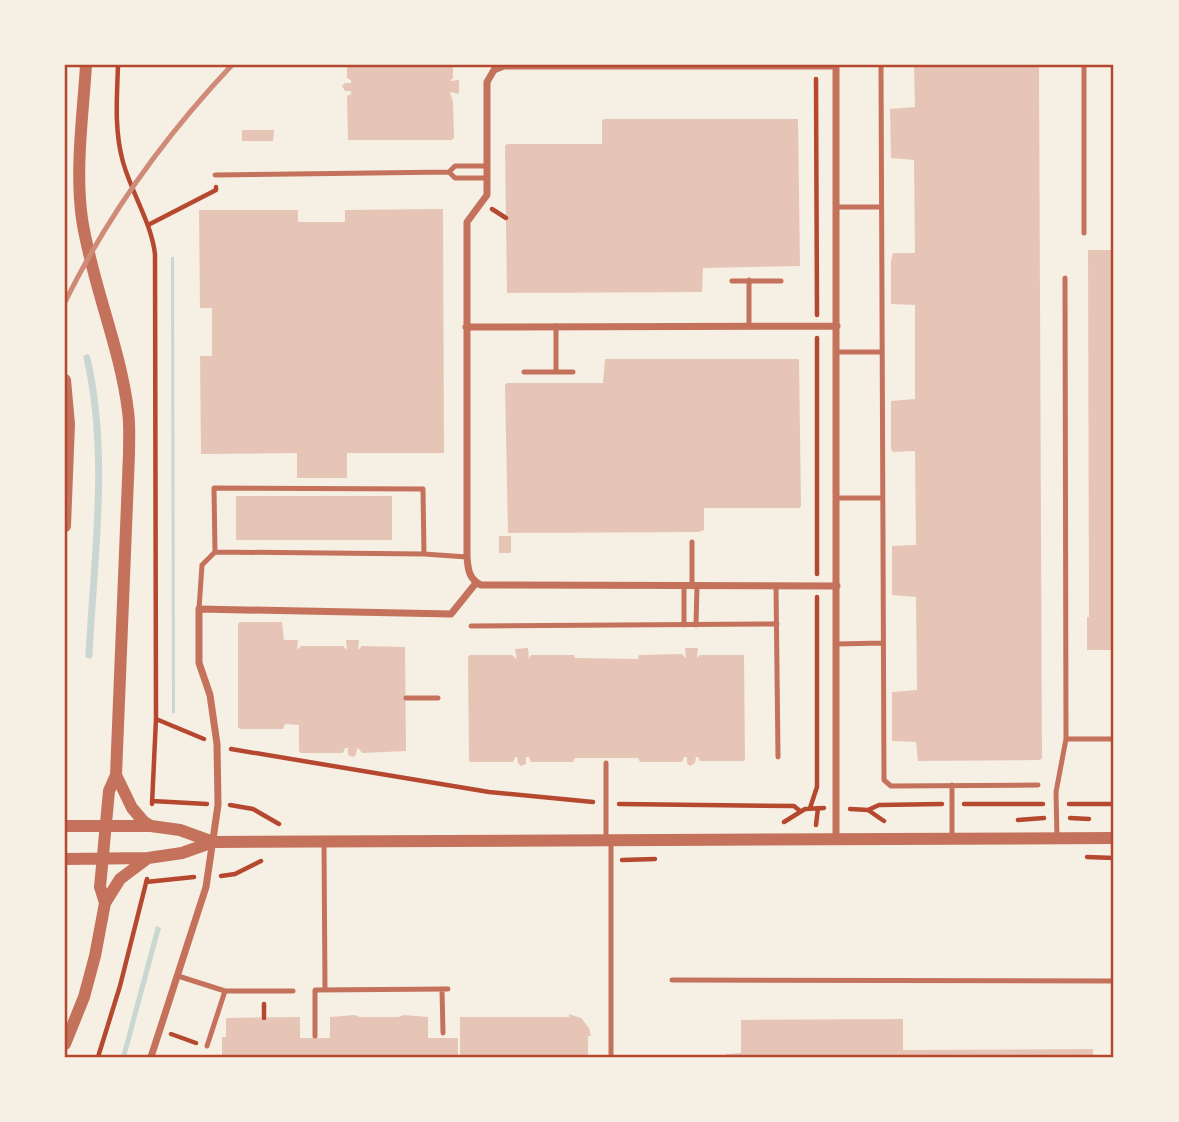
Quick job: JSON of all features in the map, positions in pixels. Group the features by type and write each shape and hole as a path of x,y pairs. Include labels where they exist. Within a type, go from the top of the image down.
{"street":[{"path":"86,65 80,173 81,212 121,374 129,423 116,775 109,791 100,887 105,903"},
{"path":"836,586 481,585 469,576 467,222 487,195 487,82 492,68 836,65 837,326 836,839"},
{"path":"466,327 837,326"},
{"path":"65,380 69,409 65,526"},
{"path":"151,1057 208,876 218,804 217,744 210,695 199,663 199,609 451,614 476,583"},
{"path":"116,775 132,808 151,826"},
{"path":"65,826 151,826 180,830 213,842"},
{"path":"65,859 148,858 182,853 213,842 1114,838"},
{"path":"65,1044 84,997 96,956 105,903 120,879 148,858"}],"lane":[{"path":"881,65 884,780 891,786 1038,785"},
{"path":"1084,65 1084,233"},
{"path":"215,175 449,172 455,166 487,166"},
{"path":"449,172 455,178 487,178"},
{"path":"836,207 881,207"},
{"path":"1057,838 1056,804 1066,739 1065,278"},
{"path":"732,281 781,281"},
{"path":"749,281 749,326"},
{"path":"556,326 556,372"},
{"path":"837,352 882,352"},
{"path":"524,372 573,372"},
{"path":"215,552 214,488 423,489 424,554"},
{"path":"836,498 882,498"},
{"path":"692,542 691,586 696,625"},
{"path":"199,609 202,565 215,552 424,554 467,557"},
{"path":"684,625 691,586"},
{"path":"776,586 778,757"},
{"path":"471,626 777,624"},
{"path":"836,643 883,643"},
{"path":"406,698 438,698"},
{"path":"1066,739 1114,739"},
{"path":"607,763 611,1057"},
{"path":"952,785 952,839"},
{"path":"324,841 325,990"},
{"path":"178,976 225,991 293,991"},
{"path":"673,980 1114,981"},
{"path":"315,1036 315,990 445,989 443,1033"},
{"path":"207,1046 225,991"}],"path":[{"path":"118,65 117,122 120,152 153,244 156,719 233,750 466,789 607,803 794,806 800,811"},
{"path":"810,808 817,787 816,66"},
{"path":"148,225 216,190 215,175"},
{"path":"152,801 246,806 271,821"},
{"path":"867,810 878,805 1114,804"},
{"path":"146,882 226,876 240,872 254,862 271,859"}],"shaded area":[{"path":"171,257 174,257 175,713 172,713"},
{"path":"156,926 161,928 126,1057 121,1057"}],"building":[{"path":"347,65 453,65 453,78 450,81 459,80 459,94 450,92 453,102 454,138 348,140 347,96 351,91 345,91 342,86 351,83 347,78"},
{"path":"914,65 1039,65 1040,760 918,761 916,742 892,741 892,692 917,690 916,597 892,595 892,546 916,545 915,451 893,452 891,449 891,401 915,399 915,305 891,304 891,261 893,253 915,253 914,160 891,158 890,109 915,107"},
{"path":"604,119 798,119 800,266 703,268 702,292 507,293 505,146 602,144"},
{"path":"242,130 274,130 273,141 242,141"},
{"path":"443,209 444,453 347,453 347,478 297,478 297,453 201,454 200,356 212,356 212,308 200,308 199,210 298,210 298,222 345,222 345,210"},
{"path":"1088,250 1114,250 1114,650 1087,650"},
{"path":"605,359 799,359 801,506 704,508 704,530 699,532 508,533 505,385 603,383"},
{"path":"236,496 392,496 392,540 236,540"},
{"path":"499,536 511,536 511,553 499,553"},
{"path":"240,622 282,622 284,640 298,640 297,650 301,646 343,646 347,650 346,640 359,640 358,650 362,646 405,647 406,751 362,753 357,748 353,757 348,755 348,748 345,748 343,753 301,753 299,725 285,724 283,729 240,729"},
{"path":"528,648 529,659 531,655 638,659 639,655 682,654 686,658 685,648 698,648 697,658 700,655 743,655 745,759 700,761 696,757 695,763 690,766 687,757 684,757 682,762 640,762 638,758 575,758 573,762 531,762 529,757 526,757 526,764 521,766 517,757 513,762 470,762 468,657 512,655 517,659 515,649"},
{"path":"569,1014 581,1018 589,1028 591,1036 588,1036 588,1057 460,1057 460,1017 569,1017"},
{"path":"300,1017 300,1038 330,1038 330,1017 428,1017 428,1038 458,1038 458,1057 214,1057 222,1055 226,1018"},
{"path":"903,1019 903,1050 1093,1049 1093,1057 726,1057 726,1054 741,1053 741,1020"}],"waterway":[{"path":"87,358 94,394 99,468 89,655"}],"railway":[{"path":"65,302 100,238 140,177 161,148 232,65"}]}
